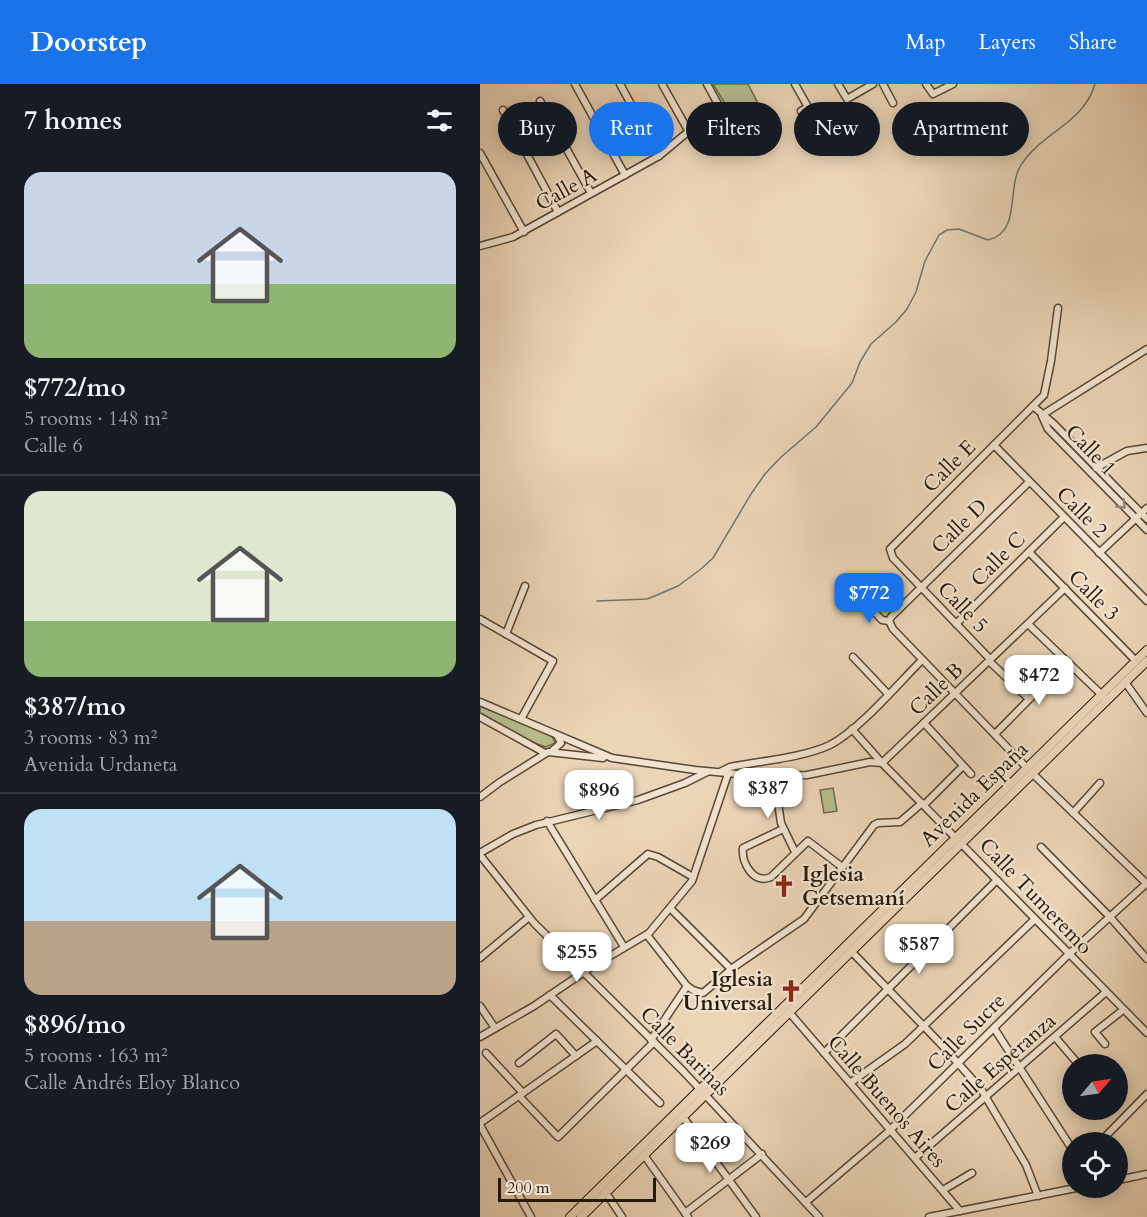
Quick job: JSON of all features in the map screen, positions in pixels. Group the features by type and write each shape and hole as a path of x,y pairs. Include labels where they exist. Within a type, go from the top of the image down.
{"main road":[{"name":"Avenida España","path":"581,1217 683,1117 703,1091 1104,697 1147,650"},
{"name":"Avenida España","path":"1104,697 1125,682 1147,661"},
{"name":"Avenida España","path":"570,1217 789,1012 958,840"}],"street":[{"path":"575,84 625,175"},
{"path":"620,84 630,102"},
{"path":"662,84 686,127"},
{"name":"Calle A","path":"707,84 717,102"},
{"path":"795,84 805,102"},
{"path":"838,84 847,99 873,84"},
{"path":"883,84 892,102"},
{"path":"926,84 933,94 953,84"},
{"path":"540,101 591,193"},
{"name":"Calle A","path":"674,144 686,134"},
{"path":"480,153 524,232"},
{"path":"527,156 558,212"},
{"name":"Calle A","path":"480,246 507,240 524,232 658,156"},
{"name":"Calle E","path":"890,550 892,545 1044,395 1058,308"},
{"path":"1042,415 1147,349"},
{"name":"Calle 1","path":"1033,406 1054,424 1147,519"},
{"name":"Calle 1","path":"1042,415 1048,429 1147,530"},
{"name":"Calle 2","path":"994,445 1147,601"},
{"path":"1096,468 1127,451 1147,448"},
{"name":"Calle D","path":"889,621 1029,482"},
{"path":"1099,553 1147,508"},
{"name":"Calle C","path":"956,624 1064,517"},
{"name":"Calle 5","path":"890,550 893,558 1029,699"},
{"name":"Calle 3","path":"1029,552 1136,661"},
{"path":"506,634 525,586"},
{"name":"Calle B","path":"882,763 1065,588"},
{"path":"864,601 880,618 889,621 893,629 1029,771 1147,883"},
{"path":"480,619 553,661 522,719"},
{"path":"1028,624 1104,697"},
{"path":"853,657 888,694"},
{"path":"719,773 730,766 815,750 830,745 852,729 922,660"},
{"path":"994,734 1067,662"},
{"path":"1125,682 1147,713"},
{"path":"480,702 612,759"},
{"path":"480,717 548,752 719,773 774,776 819,773 870,762 882,763"},
{"path":"924,723 971,774"},
{"name":"Calle Tumeremo","path":"852,729 882,763 1147,1033"},
{"path":"480,797 561,743 557,735"},
{"path":"647,935 687,986 703,993 731,969 804,919 874,825 900,822 923,804 963,766"},
{"path":"480,854 513,834 547,821 638,800 685,783 708,771"},
{"path":"480,1037 647,935 693,877 728,774"},
{"path":"774,776 783,829 795,852"},
{"path":"1073,813 1100,783"},
{"path":"547,821 624,948"},
{"path":"783,829 744,847 742,851 746,864 756,876 767,879 808,841 842,867"},
{"path":"1041,847 1109,916 1147,959"},
{"name":"Calle Barinas","path":"480,854 529,917 703,1091 819,1217"},
{"path":"595,900 648,854 658,857 693,877"},
{"path":"824,1053 997,880"},
{"name":"Calle Sucre","path":"806,1202 891,1129 1069,954 1147,883"},
{"path":"670,908 731,969"},
{"path":"480,958 529,917"},
{"path":"850,1083 889,1056 924,1026 1035,919"},
{"path":"851,951 924,1026 986,1097 1022,1157 1038,1196"},
{"path":"486,1053 558,1137 652,1041 687,986"},
{"name":"Calle Esperanza","path":"915,1158 1106,992"},
{"path":"550,994 660,1103"},
{"path":"480,1006 495,1028"},
{"path":"1105,1044 1095,1032 1123,1010"},
{"name":"Calle Buenos Aires","path":"789,1012 960,1211"},
{"path":"994,1028 1062,1134"},
{"path":"519,1063 556,1034 576,1056"},
{"path":"1055,1036 1070,1054"},
{"path":"531,1217 480,1124 597,1041"},
{"path":"1111,1132 1147,1094"},
{"path":"683,1117 756,1217"},
{"path":"644,1155 687,1215 728,1179 762,1154"},
{"path":"942,1190 972,1173"},
{"path":"1128,1178 1147,1174"},
{"path":"929,1217 1062,1191"},
{"path":"606,1193 622,1217"}],"green space":[{"path":"713,84 748,84 757,102 724,102"},
{"path":"480,706 552,736 555,743 546,747 531,742 480,715"},
{"path":"833,788 837,811 824,813 820,790"}],"waterway":[{"path":"597,601 647,599 678,586 713,558 765,474 816,427 852,383 860,362 871,344 907,309 916,292 925,261 939,235 947,230 959,229 988,240 999,235 1009,219 1014,185 1021,165 1039,144 1082,109 1095,84"}],"place":[{"name":"Iglesia Getsemaní","path":"784,886"},
{"name":"Iglesia Universal","path":"791,991"}]}
